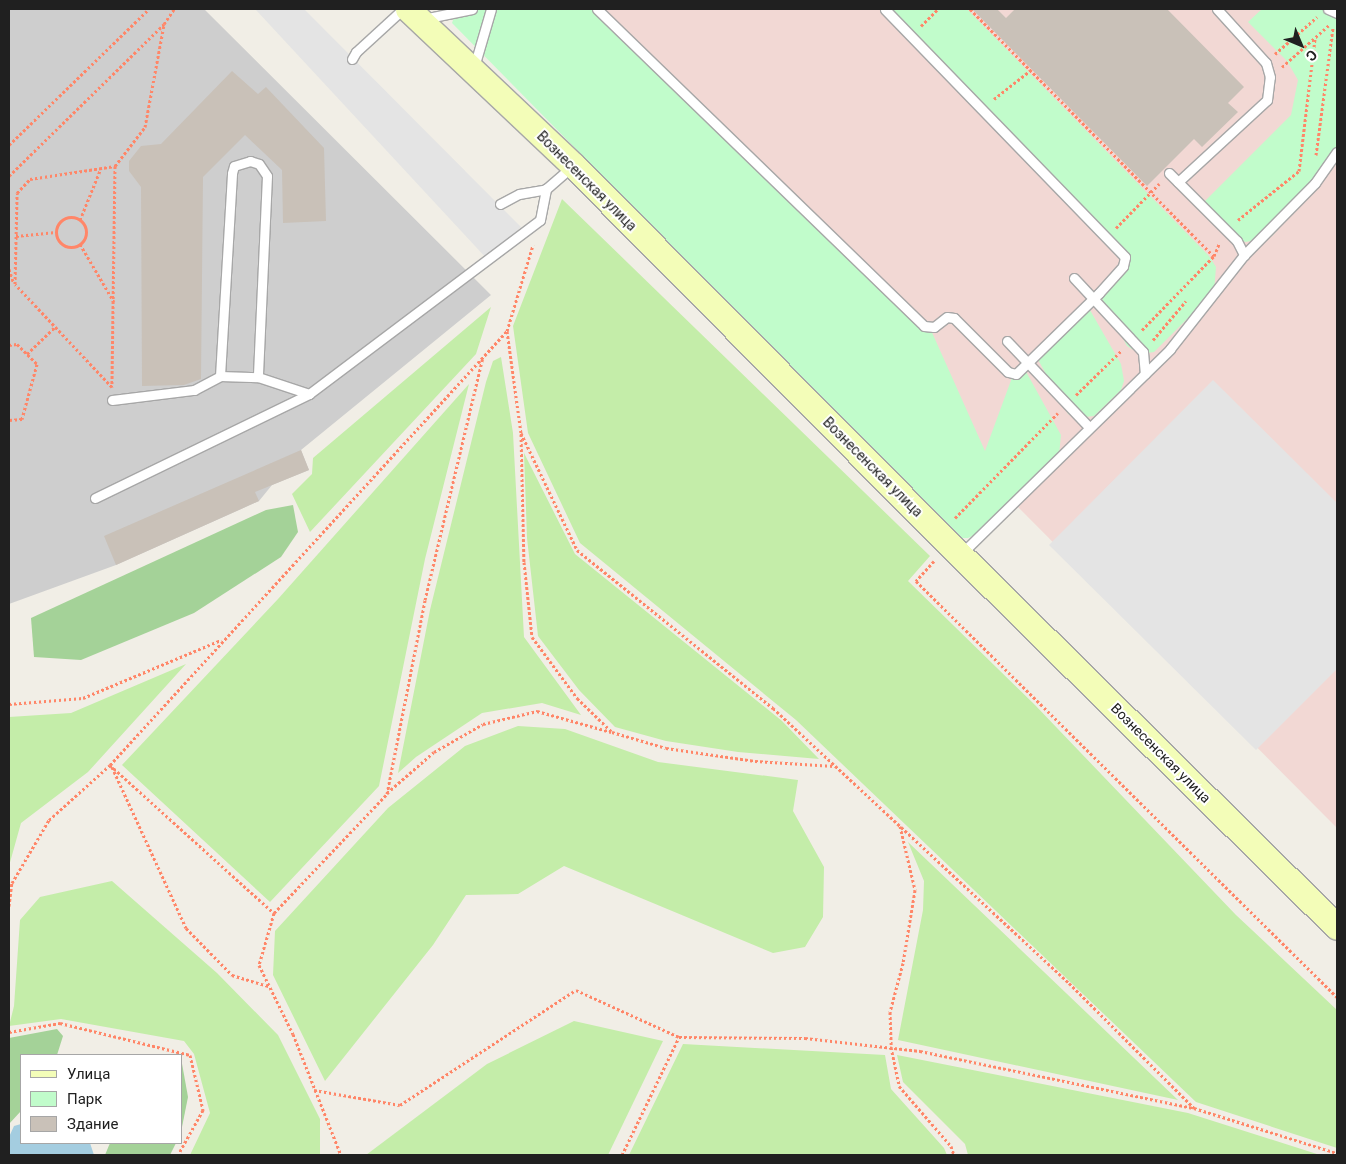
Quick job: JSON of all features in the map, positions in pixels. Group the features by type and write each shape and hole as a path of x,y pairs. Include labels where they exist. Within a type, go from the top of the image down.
{"main road":[{"name":"Вознесенская улица","path":"411,12 574,165 939,534 1337,928"}],"lane":[{"path":"352,60 356,52 411,12 472,9"},
{"path":"473,70 491,9"},
{"path":"597,9 924,326 934,327 947,318 954,318 1010,374 1016,374 1094,298 1126,260 1107,237 885,9"},
{"path":"1328,9 1337,13"},
{"path":"1178,182 1266,100 1270,78 1266,63 1221,10"},
{"path":"960,554 1170,349 1244,255 1315,183 1337,152"},
{"path":"220,376 232,173 234,166 250,161 259,164 268,176 258,377"},
{"path":"500,204 519,194 546,189 574,165"},
{"path":"1169,172 1225,230 1244,255"},
{"path":"95,498 309,394 540,220 546,189"},
{"path":"1074,278 1143,352 1145,374"},
{"path":"1007,341 1089,427"},
{"path":"112,400 194,390 220,376 258,377 309,394"}],"path":[{"path":"9,145 149,9"},
{"path":"9,176 164,24 174,9"},
{"path":"912,36 938,9"},
{"path":"970,9 1214,256"},
{"path":"1266,63 1320,15"},
{"path":"1270,78 1334,20 1315,161"},
{"path":"9,269 14,284 112,386 115,304 115,166 145,127 164,24"},
{"path":"1315,39 1299,171 1225,230 1214,256 926,546 938,558 916,581 1337,997"},
{"path":"981,109 1031,70"},
{"path":"14,284 17,193 30,179 115,166"},
{"path":"80,220 102,168"},
{"path":"1107,237 1151,192"},
{"path":"56,232 64,219 80,220"},
{"path":"56,232 65,246 80,244 86,236 85,227 80,220"},
{"path":"540,220 507,331 520,433 524,562 532,637 576,698 612,732"},
{"path":"16,236 56,232"},
{"path":"80,244 115,304"},
{"path":"1143,352 1193,293"},
{"path":"27,354 55,327"},
{"path":"9,906 10,883 48,820 110,765 507,331"},
{"path":"9,345 17,344 37,364 22,419 9,420"},
{"path":"386,794 425,600 484,356"},
{"path":"520,433 577,550 773,708 1069,983 1194,1108"},
{"path":"9,704 83,698 224,639"},
{"path":"341,1155 292,1034 259,965 274,913 386,794 434,752 483,724 537,711 676,750 755,761 835,766"},
{"path":"110,765 274,913"},
{"path":"110,765 186,928 232,975 269,986"},
{"path":"900,826 915,890 903,963 890,1012 891,1048 899,1086 951,1146 954,1155"},
{"path":"314,1090 400,1105 576,990 679,1037 805,1038 920,1051 1194,1108 1337,1153"},
{"path":"9,1032 60,1024 190,1055 202,1110 178,1155"},
{"path":"622,1155 679,1037"}],"shaded area":[{"path":"9,9 204,9 491,295 301,450 309,470 272,485 259,501 116,565 9,604"},
{"path":"304,9 521,227 488,260 256,10"},
{"path":"523,9 1337,9 1337,828"},
{"path":"1213,380 1337,503 1337,669 1256,750 1049,545"}],"green space":[{"path":"457,9 597,9 930,328 985,451 1013,375 1024,368 1061,435 1059,455 979,533 968,538 959,538 452,23"},
{"path":"885,9 967,9 1209,256 1216,267 1214,292 1154,352 1140,354 1127,346 1099,293 1125,260"},
{"path":"1262,9 1337,9 1337,163 1272,236 1246,242 1234,238 1201,205 1291,115 1298,80 1287,61 1248,22"},
{"path":"562,199 930,556 908,581 1035,705 1236,915 1337,1010 1337,1148 1196,1102 796,720 580,543 528,433 513,326"},
{"path":"1087,305 1121,364 1124,381 1121,390 1094,416 1076,418 1068,414 1036,356"},
{"path":"491,307 476,354 310,532 292,494 312,474 313,458"},
{"path":"501,357 513,433 524,637 581,715 542,703 482,713 416,757 398,773 430,610 486,382 493,361"},
{"path":"469,384 425,559 379,786 270,902 122,765 278,599"},
{"path":"524,453 575,554 782,721 819,759 738,752 666,741 615,727 579,690 538,636 527,538"},
{"path":"293,505 298,532 281,557 194,613 81,660 34,657 31,618 266,510"},
{"path":"186,664 88,772 21,823 9,866 9,717 71,713"},
{"path":"518,726 565,729 658,762 798,780 793,811 824,867 823,917 805,947 773,953 564,866 518,894 466,895 433,945 325,1081 273,975 275,931 388,808 465,746"},
{"path":"908,842 1178,1100 898,1040 923,910 924,881"},
{"path":"112,881 217,973 278,1035 320,1119 320,1155 190,1155 210,1113 194,1054 184,1041 61,1019 9,1026 14,1006 20,920 40,897"},
{"path":"574,1021 663,1041 608,1155 366,1155 487,1064"},
{"path":"57,1029 63,1036 57,1054 20,1054 20,1112 9,1124 9,1038"},
{"path":"683,1044 885,1055 891,1089 944,1148 947,1155 629,1155"},
{"path":"897,1055 1188,1113 1320,1155 968,1155 965,1144 903,1082"},
{"path":"182,1064 188,1097 182,1127"},
{"path":"110,1144 176,1144 170,1155 105,1155"}],"water":[{"path":"20,1124 20,1144 90,1144 94,1155 9,1155 9,1137 14,1126"}],"building":[{"path":"972,9 997,9 1006,18 1015,9 1167,9 1244,87 1228,103 1238,112 1202,147 1194,139 1147,186"},
{"path":"232,71 258,94 266,87 324,148 326,221 283,223 282,170 245,135 203,177 201,379 184,385 142,386 141,187 129,171 129,161 141,146 161,144"},
{"path":"301,450 309,470 255,492 259,501 116,565 104,536"}]}
